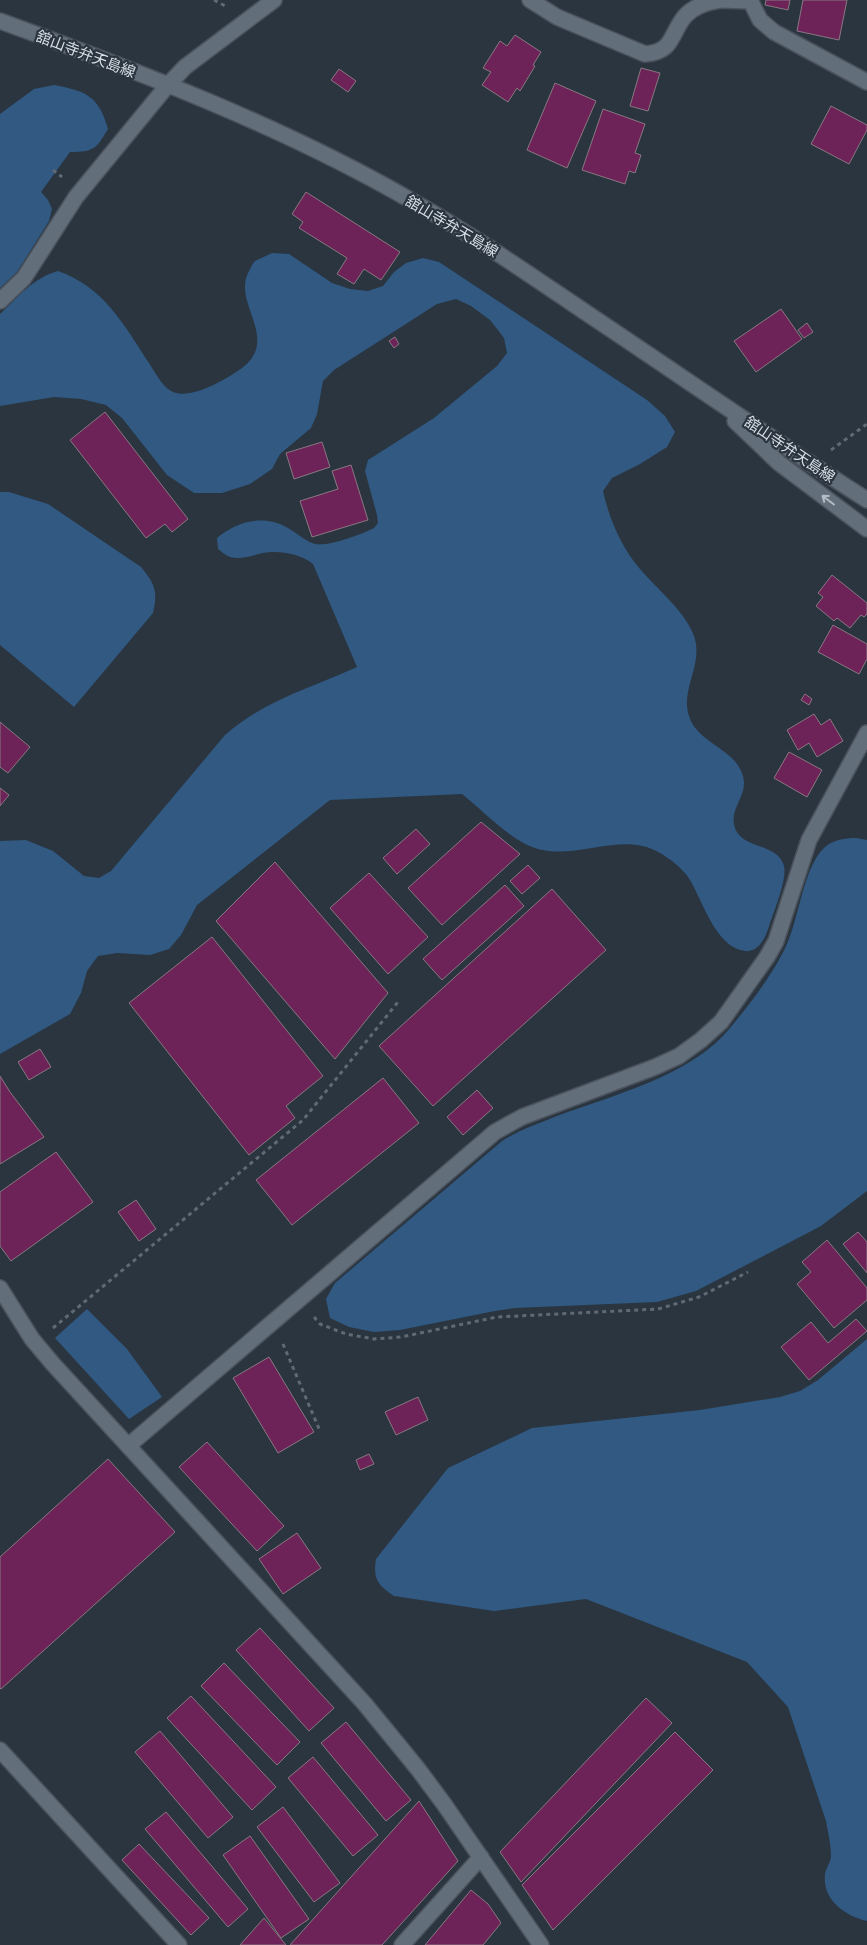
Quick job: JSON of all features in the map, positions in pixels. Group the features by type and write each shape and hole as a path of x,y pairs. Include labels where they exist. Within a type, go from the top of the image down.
{"street":[{"path":"0,301 24,278 76,197 167,86 186,67 274,0"},
{"path":"530,0 557,17 645,54 655,54 665,49 685,16 695,8 707,2 720,0 750,1 760,20 774,32 867,82"},
{"name":"舘山寺弁天島線","path":"0,21 86,52 264,125 411,200 506,258 867,500"},
{"path":"706,393 779,463 867,529"},
{"path":"128,1446 495,1132 522,1117 655,1068 679,1056 721,1022 767,957 776,941 809,840 867,733"},
{"path":"0,1288 35,1343 364,1703 418,1769 541,1945"},
{"path":"0,1750 179,1945"},
{"path":"402,1945 481,1857"}],"path":[{"path":"811,464 867,424"},
{"path":"35,1343 303,1120 398,1002"},
{"path":"299,1299 320,1324 346,1334 374,1339 401,1338 496,1317 658,1308 699,1297 748,1272"},
{"path":"274,1321 320,1431"}],"shaded area":[{"path":"54,85 75,90 90,97 100,109 108,129 94,148 70,152 41,192 48,200 52,209 49,221 17,272 0,288 0,114 34,89"},
{"path":"272,253 289,254 332,283 350,289 368,291 383,286 394,272 406,263 423,258 439,262 647,400 665,416 675,432 667,447 640,464 612,478 603,491 612,522 627,551 640,569 677,609 694,636 696,657 687,696 689,716 697,731 732,758 742,773 743,789 734,816 737,833 750,843 774,853 780,858 784,866 784,878 769,927 762,942 755,949 745,951 725,941 710,920 685,873 668,858 646,847 632,844 617,844 557,852 532,847 521,842 500,827 462,794 330,800 197,905 181,935 169,949 150,955 117,953 98,956 87,971 81,993 70,1014 0,1054 0,841 26,840 53,851 84,876 99,878 111,871 225,735 240,723 271,704 357,667 313,564 296,555 283,553 269,552 241,558 232,557 218,549 217,538 233,527 251,521 270,521 279,524 315,544 328,544 374,528 378,523 365,471 368,460 434,418 497,366 507,353 504,338 490,320 471,306 456,299 437,304 334,370 323,381 317,414 311,428 280,454 272,469 250,484 222,493 194,493 167,475 122,418 106,405 81,399 54,397 0,406 0,314 27,288 41,278 58,271 88,287 100,297 121,321 165,387 181,394 199,391 227,378 242,368 253,357 257,345 257,333 246,295 245,283 254,262"},
{"path":"0,492 9,492 48,504 141,567 154,588 153,613 74,707 0,645"},
{"path":"856,838 867,840 867,1191 821,1226 696,1291 657,1302 515,1308 400,1330 374,1332 349,1327 330,1318 326,1299 335,1283 502,1141 522,1130 557,1116 650,1082 694,1059 714,1045 753,999 781,956 791,935 806,881 817,857 824,848 835,841"},
{"path":"87,1309 127,1349 162,1397 129,1419 55,1338"},
{"path":"867,1339 867,1921 843,1911 827,1892 825,1874 831,1856 826,1821 788,1707 747,1662 586,1599 494,1611 394,1596 380,1585 375,1572 376,1559 448,1468 532,1428 700,1410 780,1397 800,1391 818,1380"}],"building":[{"path":"766,0 790,0 788,10 765,5"},
{"path":"803,0 847,0 839,40 797,31"},
{"path":"515,35 541,52 520,91 517,88 508,102 482,85 491,72 483,68 500,41 507,46"},
{"path":"641,68 660,73 648,111 630,106"},
{"path":"339,69 356,81 348,92 331,80"},
{"path":"555,83 596,101 567,168 527,150"},
{"path":"831,106 867,125 867,130 849,164 811,144"},
{"path":"603,109 645,124 635,153 641,155 635,173 629,171 625,184 582,170"},
{"path":"306,192 400,252 381,280 364,269 354,284 337,274 347,258 299,228 303,222 292,214"},
{"path":"781,309 802,339 756,372 734,341"},
{"path":"807,323 813,332 804,338 798,330"},
{"path":"395,337 399,344 394,348 389,341"},
{"path":"105,412 188,519 172,532 165,524 146,538 70,440"},
{"path":"322,442 330,467 294,479 286,453"},
{"path":"351,465 368,520 312,537 300,501 338,489 332,471"},
{"path":"832,575 867,603 867,614 864,617 861,615 850,628 837,618 834,621 816,606 823,597 818,593"},
{"path":"833,625 867,644 867,659 859,674 818,652"},
{"path":"805,694 812,699 809,705 801,700"},
{"path":"814,714 821,725 830,719 843,741 817,757 809,743 798,750 787,730"},
{"path":"0,722 30,747 8,773 0,767"},
{"path":"789,752 822,770 807,797 774,778"},
{"path":"0,788 9,795 0,806"},
{"path":"481,822 520,854 442,925 408,888"},
{"path":"416,829 430,844 397,874 383,858"},
{"path":"275,862 388,993 335,1059 216,921"},
{"path":"528,865 540,878 522,894 510,881"},
{"path":"369,873 428,937 388,974 330,908"},
{"path":"505,885 524,906 442,980 423,959"},
{"path":"552,889 606,950 433,1106 379,1046"},
{"path":"212,937 323,1076 286,1106 295,1118 249,1155 129,1003"},
{"path":"40,1049 51,1067 29,1080 18,1062"},
{"path":"0,1076 44,1137 0,1164"},
{"path":"383,1078 419,1123 292,1225 256,1180"},
{"path":"477,1090 493,1108 463,1135 447,1117"},
{"path":"56,1152 93,1202 11,1261 0,1246 0,1192"},
{"path":"136,1200 156,1229 139,1241 118,1212"},
{"path":"858,1232 867,1242 867,1273 843,1244"},
{"path":"827,1240 867,1288 867,1300 834,1328 797,1284 811,1272 802,1262"},
{"path":"856,1319 867,1331 809,1380 781,1347 811,1322 828,1343"},
{"path":"269,1357 314,1432 278,1453 233,1378"},
{"path":"418,1397 428,1420 396,1435 385,1412"},
{"path":"207,1442 284,1526 257,1551 179,1467"},
{"path":"369,1454 374,1464 360,1470 356,1460"},
{"path":"108,1459 175,1532 1,1689 0,1557"},
{"path":"297,1533 321,1568 283,1594 259,1559"},
{"path":"260,1628 334,1708 309,1731 236,1650"},
{"path":"224,1663 300,1742 277,1765 201,1686"},
{"path":"191,1696 276,1787 252,1810 167,1718"},
{"path":"646,1698 672,1723 521,1882 500,1852"},
{"path":"346,1722 411,1800 386,1821 321,1743"},
{"path":"160,1731 233,1817 208,1838 135,1752"},
{"path":"675,1732 713,1770 553,1930 522,1885"},
{"path":"313,1757 378,1835 353,1856 288,1778"},
{"path":"419,1801 458,1861 382,1945 290,1945"},
{"path":"283,1807 340,1883 314,1902 257,1827"},
{"path":"166,1812 248,1909 228,1927 145,1829"},
{"path":"250,1836 309,1919 281,1938 223,1855"},
{"path":"139,1844 209,1918 191,1935 122,1860"},
{"path":"471,1890 488,1904 501,1923 483,1945 425,1945"},
{"path":"264,1918 286,1945 240,1945"}]}
